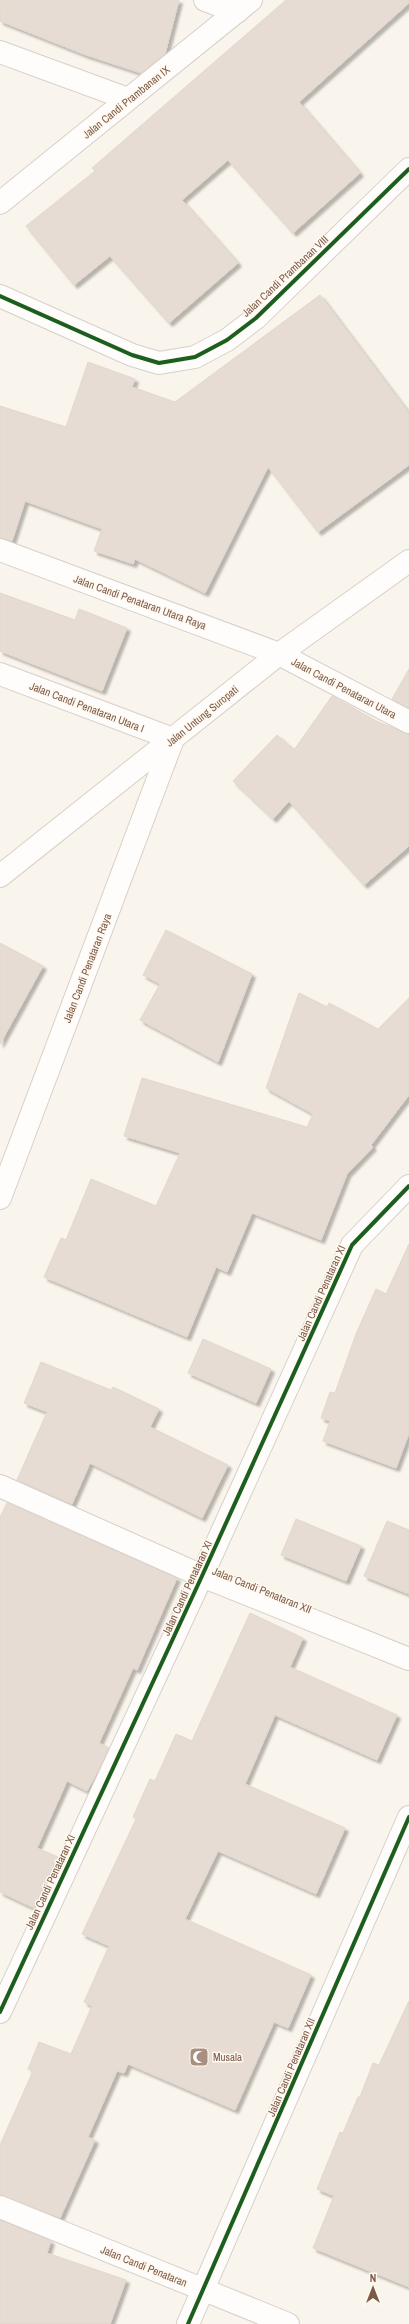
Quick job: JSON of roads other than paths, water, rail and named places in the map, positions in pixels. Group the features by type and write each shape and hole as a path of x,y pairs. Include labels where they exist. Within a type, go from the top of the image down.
{"street":[{"path":"205,0 244,6"},
{"name":"Jalan Candi Prambanan IX","path":"0,204 244,6"},
{"path":"0,52 128,100"},
{"name":"Jalan Candi Prambanan VIII","path":"0,296 132,355 159,363 195,357 227,340 256,318 409,169"},
{"name":"Jalan Candi Penataran Utara Raya","path":"0,550 279,654"},
{"name":"Jalan Untung Suropati","path":"0,876 279,654 409,561"},
{"name":"Jalan Candi Penataran Utara","path":"279,654 409,722"},
{"name":"Jalan Candi Penataran Utara I","path":"0,674 174,739"},
{"name":"Jalan Candi Penataran Raya","path":"0,1198 174,739"},
{"name":"Jalan Candi Penataran XI","path":"0,2012 202,1576 352,1245 409,1186"},
{"name":"Jalan Candi Penataran XII","path":"0,1486 202,1576 409,1659"},
{"name":"Jalan Candi Penataran XII","path":"188,2324 409,1817"},
{"name":"Jalan Candi Penataran","path":"0,2207 288,2324"}],"place":[{"name":"Musala","path":"199,2057"}]}
